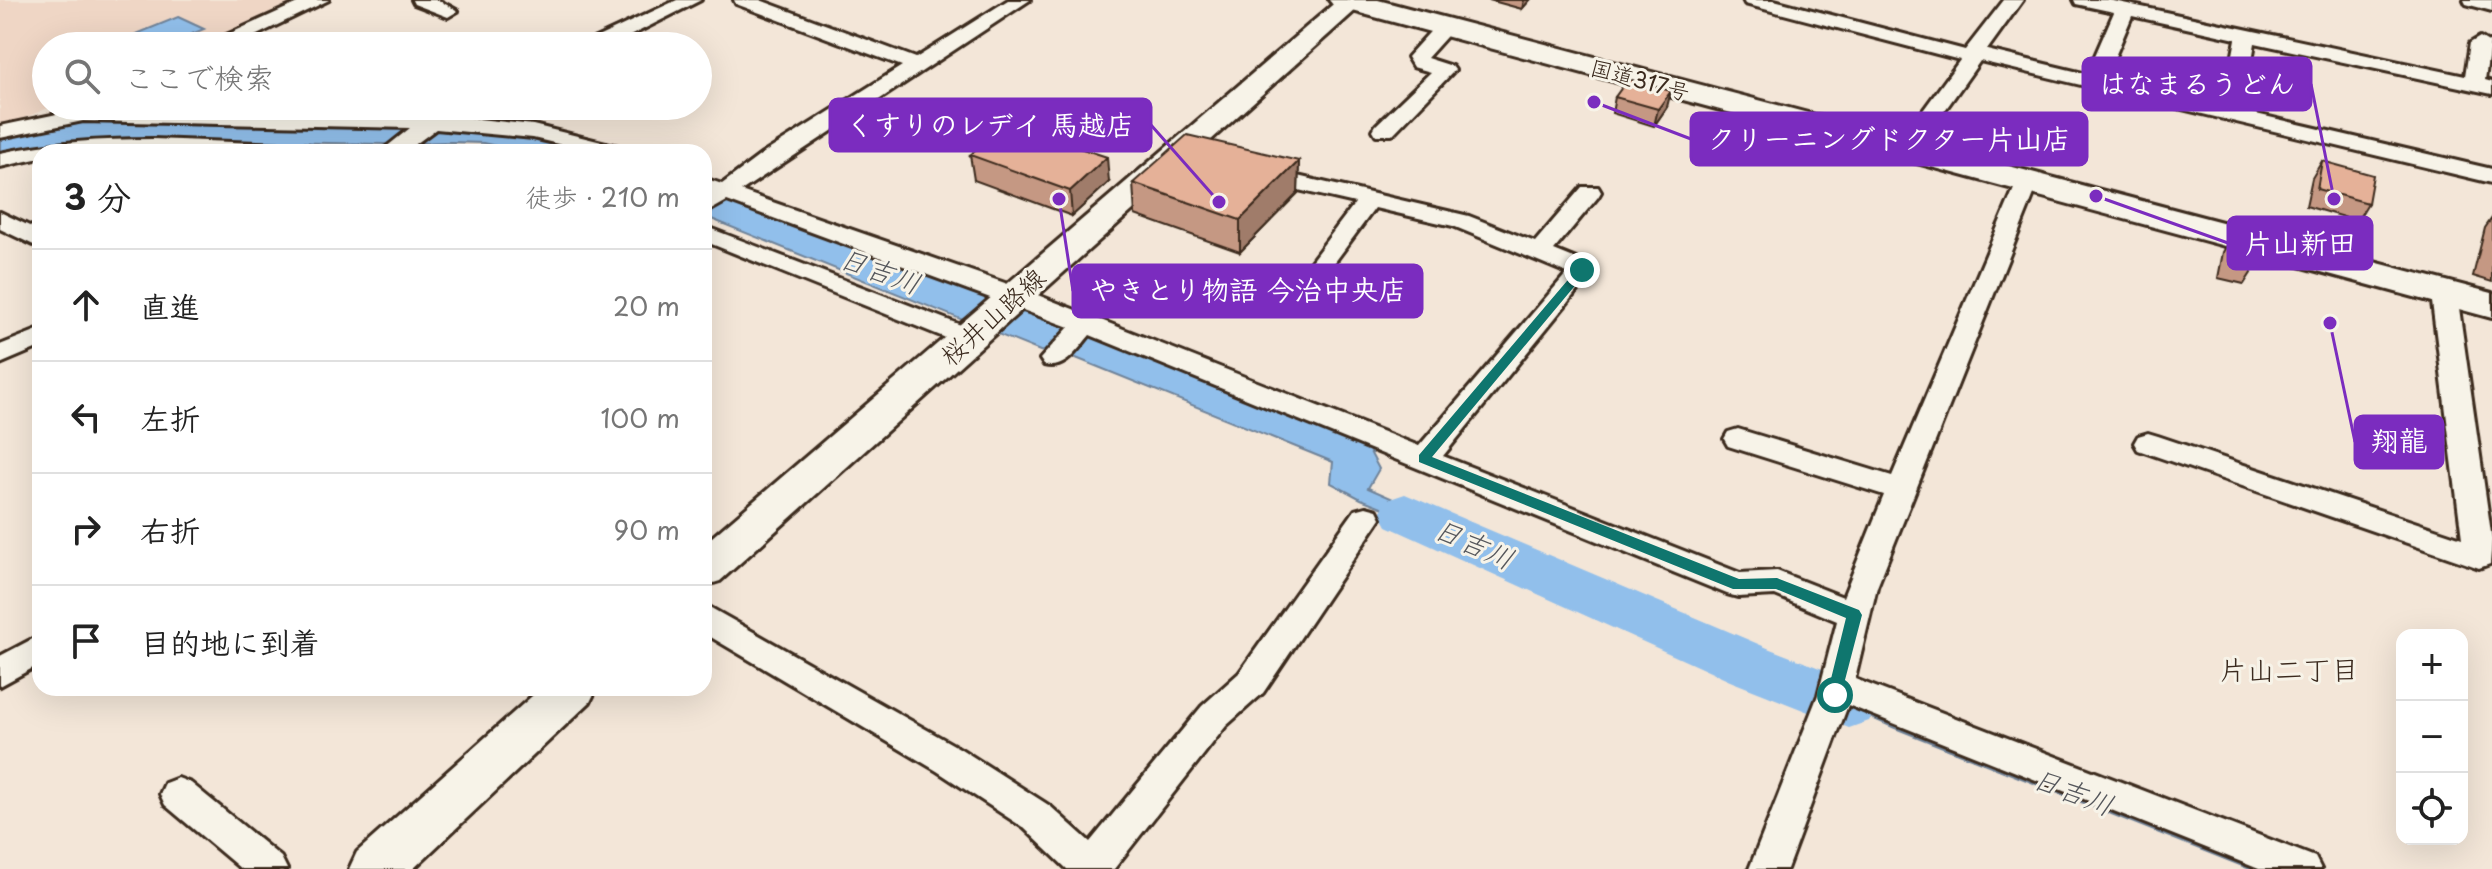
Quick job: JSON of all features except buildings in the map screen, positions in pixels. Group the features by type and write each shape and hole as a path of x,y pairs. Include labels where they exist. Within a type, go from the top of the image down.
{"highway":[{"name":"国道317号","path":"1350,1 2492,306"}],"main road":[{"name":"桜井山路線","path":"712,562 1016,297 1190,158 1350,1"},
{"path":"376,869 564,696"}],"street":[{"path":"249,32 320,0"},
{"path":"421,0 448,11"},
{"path":"624,32 692,0"},
{"path":"743,0 917,65"},
{"path":"717,190 1021,0"},
{"path":"1752,0 1972,55 2492,176"},
{"path":"1905,150 2014,0"},
{"path":"2083,0 2483,86 2480,43"},
{"path":"2473,0 2492,5"},
{"path":"2094,82 2125,9"},
{"path":"1384,130 1445,70 1420,63 1417,57 1445,27"},
{"path":"2232,115 2246,36"},
{"path":"0,132 50,120"},
{"path":"360,120 530,130 583,144"},
{"path":"401,144 435,120"},
{"path":"0,160 32,153"},
{"path":"1245,171 1461,221 1582,270 1424,459"},
{"path":"1768,869 1833,697 1861,587 2027,184"},
{"path":"717,190 1016,297 1738,585 1777,583 1854,615"},
{"path":"1539,253 1590,192"},
{"path":"1320,265 1370,199"},
{"path":"0,219 32,237"},
{"path":"712,236 970,337"},
{"path":"2148,443 2485,558 2444,294"},
{"path":"1053,359 1086,325"},
{"path":"0,355 32,341"},
{"path":"1738,439 1901,489"},
{"path":"712,622 949,760 1037,817 1093,868 1214,716 1251,683 1366,518"},
{"path":"0,672 32,653"},
{"path":"1833,697 2302,869"},
{"path":"178,794 268,869"}],"shaded area":[{"path":"0,0 311,0 233,32 32,32 32,115 0,128"}],"water":[{"path":"178,17 204,29 197,32 141,32"},
{"path":"98,120 410,125 532,135 567,144 101,139 32,144 32,147 0,155 0,135"},
{"path":"712,193 1067,324 1367,446 1379,469 1368,488 1869,708 2276,869 2250,869 1895,728 1458,537 1361,499 1331,483 1333,462 1076,358 1040,351 712,219"}],"waterway":[{"name":"日吉川","path":"1405,513 1750,665 1849,704"}],"place":[{"name":"クリーニングドクター片山店","path":"1594,102"},
{"name":"片山新田","path":"2096,196"},
{"name":"やきとり物語 今治中央店","path":"1059,199"},
{"name":"はなまるうどん","path":"2334,199"},
{"name":"くすりのレデイ 馬越店","path":"1219,202"},
{"name":"翔龍","path":"2330,323"}],"district":[{"name":"片山二丁目","path":"2289,670"}],"route":[{"path":"1582,270 1424,459 1738,585 1777,583 1854,615 1835,695"}]}
